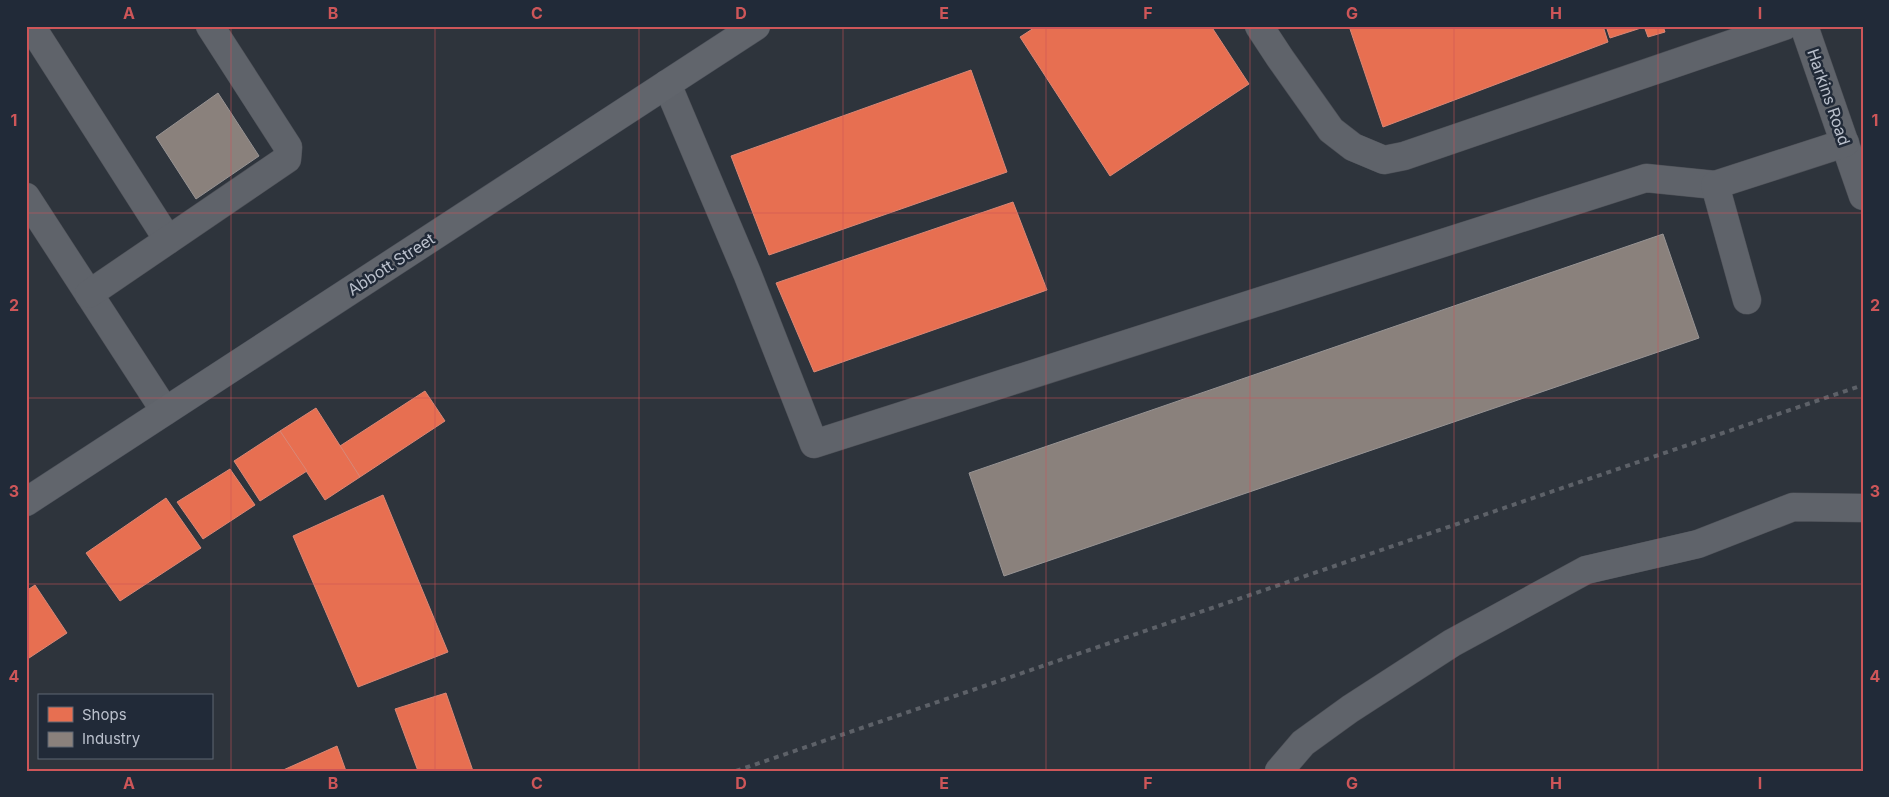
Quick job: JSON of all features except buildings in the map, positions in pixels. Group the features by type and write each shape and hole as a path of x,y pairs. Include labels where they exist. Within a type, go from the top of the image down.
{"main road":[{"name":"Abbott Street","path":"26,502 756,26"}],"street":[{"path":"30,26 168,240"},
{"path":"89,294 287,159 288,147 210,26"},
{"path":"1259,26 1332,130 1353,147 1384,160 1404,156 1784,26"},
{"name":"Harkins Road","path":"1804,26 1863,196"},
{"path":"667,84 747,273 814,444 1646,178 1714,185 1845,143"},
{"path":"1714,185 1747,300"},
{"path":"26,197 165,411"},
{"path":"1279,771 1303,743 1350,709 1452,643 1586,570 1698,544 1793,507 1863,508"}],"railway":[{"path":"736,771 1863,385"}]}
